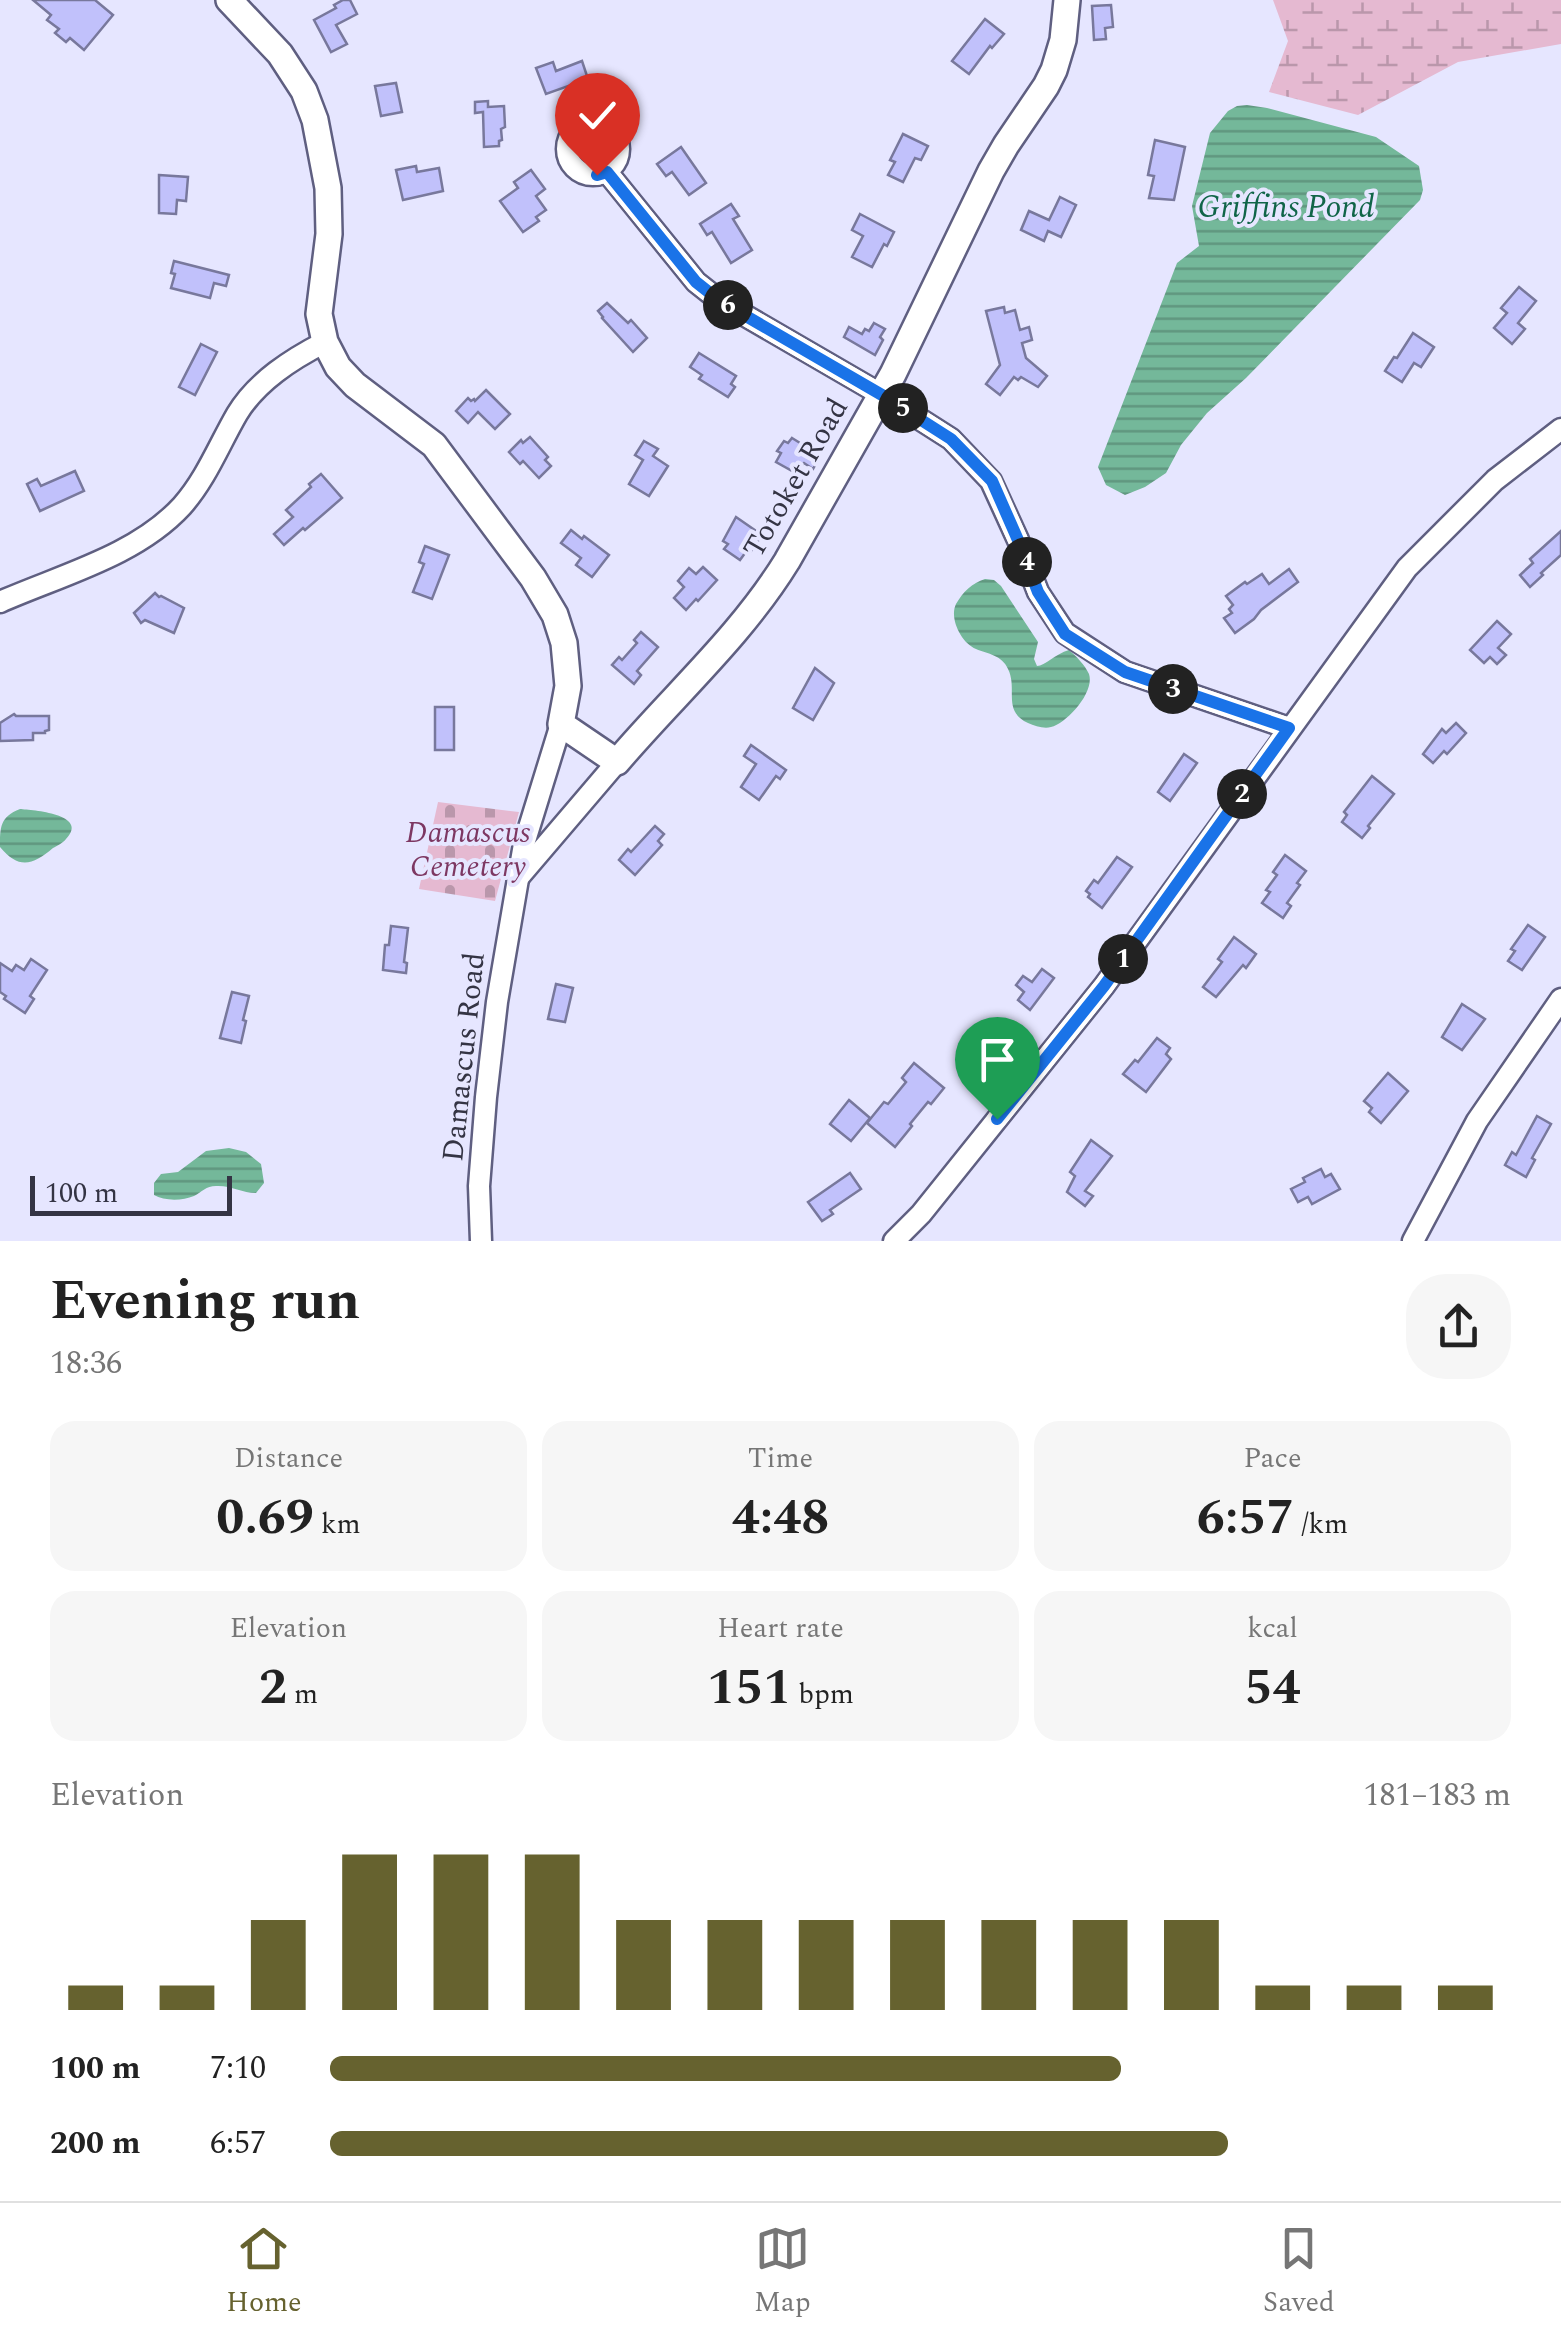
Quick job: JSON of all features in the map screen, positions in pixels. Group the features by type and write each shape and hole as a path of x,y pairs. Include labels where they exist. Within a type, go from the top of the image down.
{"main road":[{"path":"229,0 280,54 304,91 315,120 328,188 328,234 319,314 325,342 338,367 355,384 434,445 533,578 555,615 564,642 568,686 561,724 617,762"},
{"name":"Totoket Road","path":"617,762 771,586 882,395 991,171 1046,86 1063,40 1067,0"}],"street":[{"path":"607,172 696,282 720,301 951,439 992,481 1038,592 1065,634 1125,672 1289,728"},
{"path":"0,602 138,541 167,520 197,486 239,410 254,392 295,357 325,342"},
{"path":"894,1241 921,1214 1104,986 1407,568 1495,480 1561,429"},
{"name":"Damascus Road","path":"481,1241 486,1096 497,1002 530,819 561,724"},
{"name":"Totoket Road","path":"517,880 617,762"},
{"path":"1413,1241 1477,1121 1561,999"}],"green space":[{"path":"1273,0 1561,0 1561,44 1458,62 1358,115 1269,92 1288,41"},
{"name":"Damascus Cemetery","path":"438,802 519,812 495,901 419,889"}],"water":[{"name":"Griffins Pond","path":"1247,105 1376,137 1419,166 1423,190 1420,200 1207,413 1181,445 1166,473 1125,495 1106,485 1098,467 1177,263 1199,246 1192,206 1210,133 1228,111"},
{"path":"985,579 1001,586 1038,642 1034,659 1037,666 1069,650 1089,674 1084,698 1072,713 1051,727 1020,718 1013,706 1011,677 1005,664 971,646 958,629 956,604 968,588"},
{"path":"20,809 56,815 71,824 71,831 63,842 39,858 26,862 13,859 0,847 0,834 5,819"},
{"path":"229,1148 246,1152 261,1164 264,1183 256,1193 216,1186 184,1199 154,1195 154,1183 161,1174 178,1172 206,1151"}],"building":[{"path":"33,0 95,0 113,15 84,50 70,38 66,42 55,33 59,29 47,20 51,15"},
{"path":"343,0 350,0 357,14 336,25 347,44 331,52 314,20"},
{"path":"1111,5 1113,27 1105,28 1106,39 1094,40 1092,6"},
{"path":"985,19 1004,34 969,74 952,61"},
{"path":"582,61 588,79 569,89 568,86 546,94 536,68 553,62 556,71"},
{"path":"396,83 402,112 381,116 375,86"},
{"path":"488,101 488,107 504,106 505,127 501,129 499,146 484,147 483,112 475,113 475,102"},
{"path":"903,134 928,146 921,160 915,158 903,182 888,175 895,162 890,160"},
{"path":"1155,140 1185,147 1174,200 1149,198 1154,176 1148,175"},
{"path":"681,147 706,183 689,195 672,172 666,176 657,164"},
{"path":"416,166 417,172 439,168 443,191 403,200 396,170"},
{"path":"531,170 545,189 536,196 546,210 536,217 539,221 523,232 500,201 518,188 514,182"},
{"path":"159,175 188,177 186,201 177,200 176,214 159,213"},
{"path":"1060,197 1076,205 1061,237 1048,231 1044,241 1021,230 1029,211 1049,220"},
{"path":"731,204 739,216 733,219 752,250 731,263 712,232 707,235 700,224"},
{"path":"860,214 894,232 872,267 852,257 863,236 852,230"},
{"path":"174,261 229,275 226,286 214,283 210,298 171,288"},
{"path":"1519,287 1536,301 1518,323 1525,329 1512,344 1494,328 1507,313 1501,308"},
{"path":"607,303 628,323 631,320 647,338 633,352 598,311"},
{"path":"1004,307 1005,313 1015,310 1020,330 1029,327 1032,340 1022,343 1026,358 1047,376 1038,387 1014,377 1000,395 986,384 1000,365 986,311"},
{"path":"874,323 885,329 875,355 844,337 849,327 862,334"},
{"path":"1413,333 1434,347 1421,367 1414,363 1402,382 1385,371"},
{"path":"201,344 217,352 195,395 179,387"},
{"path":"699,353 736,376 728,397 699,379 702,375 690,367"},
{"path":"486,390 510,414 495,429 478,412 468,423 456,411 468,398 475,401"},
{"path":"530,437 551,466 539,478 509,452"},
{"path":"792,438 819,458 813,469 799,463 794,472 776,462 781,453 777,451"},
{"path":"644,441 658,449 653,456 668,466 649,496 629,484 643,460 635,455"},
{"path":"75,471 84,491 40,511 27,484 37,479 41,486"},
{"path":"321,474 342,498 284,545 274,534 293,517 286,510"},
{"path":"736,517 762,535 740,560 724,549 728,544 723,541"},
{"path":"571,530 609,555 592,577 576,565 581,558 561,543"},
{"path":"1561,531 1561,555 1530,587 1520,575 1533,563 1530,559"},
{"path":"425,546 449,555 432,599 413,592 424,564 419,562"},
{"path":"703,567 717,580 686,610 674,598 684,587 678,581 689,568 696,574"},
{"path":"1289,569 1298,582 1235,633 1224,618 1232,613 1229,609 1233,605 1226,596 1262,574 1269,584"},
{"path":"155,593 184,608 174,633 145,620 141,623 134,613"},
{"path":"1497,621 1511,634 1498,648 1506,655 1497,664 1490,657 1484,663 1470,650"},
{"path":"641,632 658,647 637,671 641,675 634,684 612,665 637,643 634,640"},
{"path":"815,668 834,683 813,720 793,708"},
{"path":"435,707 454,707 454,750 435,750"},
{"path":"14,714 49,716 49,730 33,733 33,740 0,741 0,723"},
{"path":"1456,723 1466,733 1433,763 1423,754 1442,729 1446,733"},
{"path":"751,745 786,770 780,779 776,776 759,800 741,787 756,764 744,756"},
{"path":"1184,754 1197,763 1170,801 1158,792"},
{"path":"1372,776 1394,794 1362,838 1342,822 1347,815 1344,812"},
{"path":"655,826 664,834 658,841 662,845 635,875 619,860"},
{"path":"1285,855 1306,871 1287,903 1291,906 1283,918 1262,903 1277,875 1273,872"},
{"path":"1117,857 1132,867 1102,908 1086,891 1094,880 1098,883"},
{"path":"1528,925 1545,937 1522,970 1508,961 1515,951 1511,949"},
{"path":"391,926 408,928 406,973 383,970"},
{"path":"1234,937 1256,954 1216,997 1203,987"},
{"path":"31,959 47,970 30,996 34,999 25,1013 0,992 0,963 12,971 16,965 24,970"},
{"path":"1042,969 1054,978 1030,1010 1018,1000 1024,992 1016,985 1023,976 1032,982"},
{"path":"556,984 573,988 565,1022 548,1019"},
{"path":"232,992 249,996 241,1043 220,1038"},
{"path":"1462,1004 1485,1019 1462,1050 1442,1037"},
{"path":"1157,1038 1170,1048 1166,1054 1171,1059 1146,1092 1123,1074"},
{"path":"914,1063 944,1088 931,1104 928,1102 895,1147 867,1123 906,1082 902,1078"},
{"path":"1388,1073 1408,1091 1381,1123 1364,1101"},
{"path":"849,1100 870,1118 851,1141 830,1124"},
{"path":"1537,1116 1551,1124 1526,1177 1505,1165 1512,1152 1516,1155"},
{"path":"1091,1140 1112,1156 1085,1191 1093,1196 1085,1206 1067,1192 1075,1176 1070,1172"},
{"path":"1321,1169 1325,1177 1331,1174 1340,1189 1312,1204 1308,1197 1298,1202 1291,1189"},
{"path":"850,1173 861,1189 830,1210 833,1214 822,1221 808,1202"}],"route":[{"path":"597,175 607,172 696,282 720,301 882,395 961,448 992,481 1038,592 1065,634 1125,672 1289,728 1104,986 997,1119"}]}
